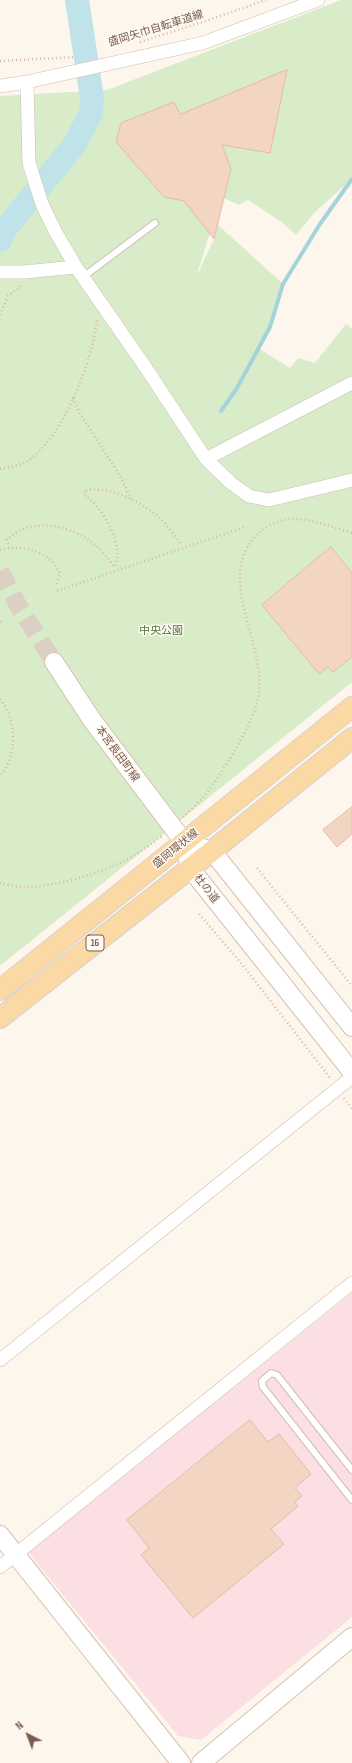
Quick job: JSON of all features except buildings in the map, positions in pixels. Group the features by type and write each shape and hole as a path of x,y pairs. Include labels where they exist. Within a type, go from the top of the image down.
{"main road":[{"name":"本宮長田町線","path":"54,662 92,720 178,835"},
{"name":"盛岡環状線","path":"0,990 178,835 352,707"},
{"name":"16","path":"0,1018 212,851 352,738"},
{"path":"178,835 212,851 352,1027"},
{"name":"杜の道","path":"178,835 190,868 352,1072"},
{"path":"0,1535 181,1763"},
{"path":"202,1763 352,1638"}],"street":[{"path":"0,86 79,71 203,42 318,0"},
{"path":"27,82 29,163 42,204 55,231 79,272 206,459 231,483 249,496 269,500 352,480"},
{"path":"0,272 79,272"},
{"path":"206,459 352,383"},
{"path":"0,1360 352,1076"},
{"path":"0,1567 352,1283"}],"lane":[{"path":"79,272 155,223"},
{"path":"352,1470 277,1375 271,1373 262,1380 263,1387 352,1500"}],"path":[{"name":"盛岡矢巾自転車道線","path":"133,45 206,22 266,0"},
{"path":"0,61 77,57"},
{"path":"0,315 8,296 20,287 24,272"},
{"path":"0,469 18,466 29,459 47,443 61,422 73,398 89,356 96,330 100,302"},
{"path":"73,398 79,412 122,479 131,499"},
{"path":"9,548 7,539 22,529 36,525 57,526 89,539 104,552 114,568 117,561 117,551 108,522 99,508 84,495 84,491 89,489 108,491 131,499 161,520 175,535 180,544"},
{"path":"0,883 23,887 51,884 86,875 120,863 146,848 178,835 241,740 257,703 260,675 256,650 239,585 241,564 250,543 264,529 280,520 296,518 313,521 352,533"},
{"path":"57,591 245,527"},
{"path":"0,550 9,548 36,551 48,556 53,561 60,573 57,584"},
{"path":"0,699 8,712 13,739 10,761 0,775"},
{"path":"256,868 352,986"},
{"path":"199,914 241,963 338,1088 352,1109"}],"shaded area":[{"path":"352,1293 352,1617 201,1740 178,1736 28,1552"}],"green space":[{"name":"中央公園","path":"341,0 352,0 352,179 316,211 296,235 283,223 248,200 239,205 224,198 228,176 196,277 214,239 217,224 283,284 270,327 258,348 290,368 298,358 315,363 346,324 352,329 352,682 0,966 0,96 107,90"}],"waterway":[{"path":"0,240 2,233 75,144 91,113 92,98 77,0"},
{"path":"221,411 237,388 270,327 283,284 320,224 352,179"}],"tunnel":[{"path":"0,571 19,607 54,662"}]}
